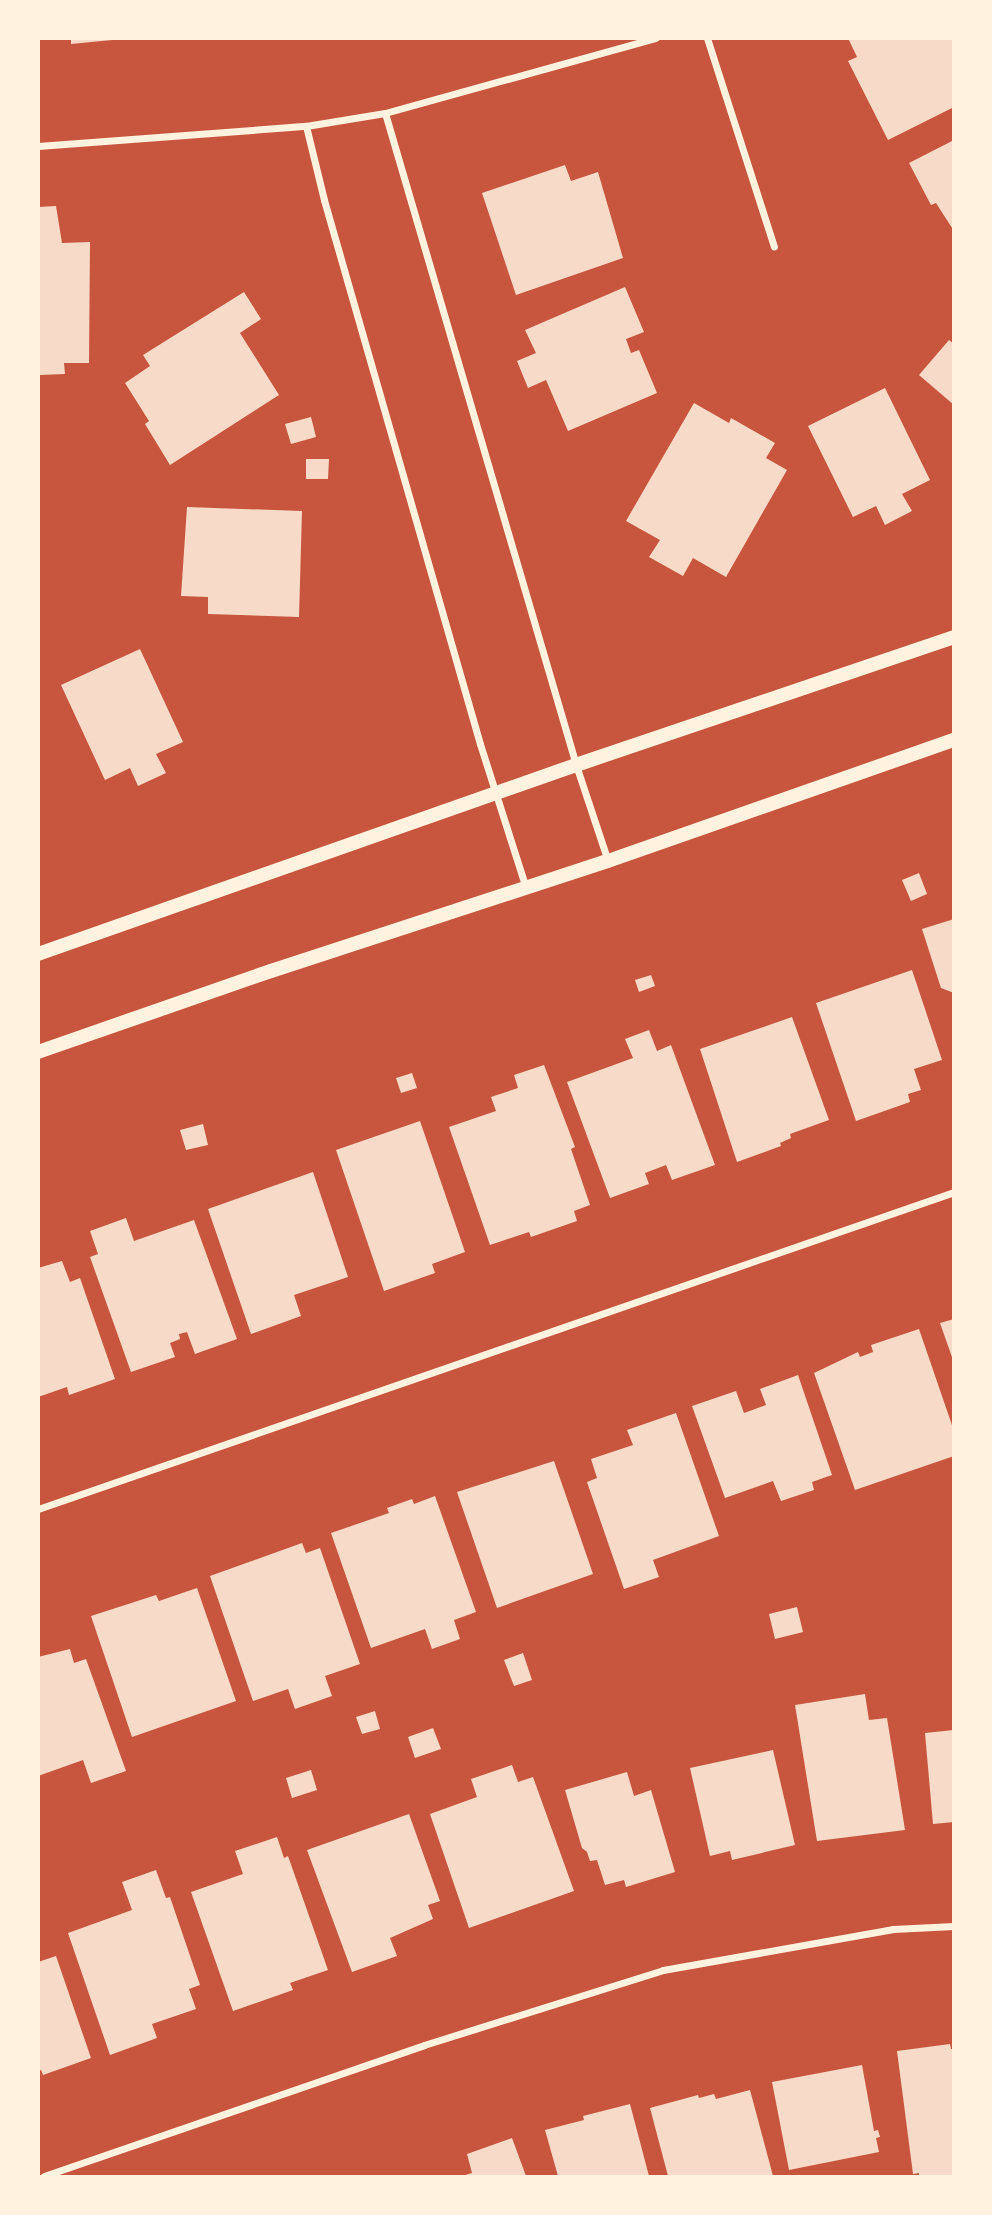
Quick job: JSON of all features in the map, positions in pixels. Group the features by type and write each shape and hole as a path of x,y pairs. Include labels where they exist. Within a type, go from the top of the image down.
{"main road":[{"path":"38,954 494,793 954,637"},
{"path":"38,1052 271,971 608,862 954,740"}],"street":[{"path":"38,146 306,126 385,113 656,38"},
{"path":"706,38 774,247"},
{"path":"385,113 576,765 608,862"},
{"path":"306,126 324,200 494,793 526,888"},
{"path":"38,1509 954,1192"},
{"path":"44,2176 424,2045 663,1970 893,1929 954,1926"}],"building":[{"path":"71,38 112,38 112,40 71,44"},
{"path":"848,38 954,38 954,107 888,140 848,61 857,57"},
{"path":"954,140 954,231 936,203 931,205 909,163"},
{"path":"565,165 571,181 598,172 623,258 516,295 482,193"},
{"path":"56,206 62,243 90,242 89,363 64,363 65,374 40,375 38,207"},
{"path":"625,287 644,332 626,339 631,353 639,350 657,393 568,431 546,380 528,388 517,361 536,353 525,330"},
{"path":"244,292 261,319 240,333 279,395 170,465 145,424 149,421 125,383 150,366 143,355"},
{"path":"949,340 954,344 954,405 919,375"},
{"path":"885,388 930,480 902,494 912,511 885,525 876,506 853,517 808,426"},
{"path":"694,403 729,423 731,418 775,443 766,458 787,470 726,577 693,558 683,576 649,557 660,540 626,521"},
{"path":"311,417 316,437 291,444 285,424"},
{"path":"306,459 329,459 328,479 306,479"},
{"path":"187,507 302,511 299,617 208,614 208,597 181,596"},
{"path":"140,649 183,742 156,754 166,773 138,786 130,768 105,780 61,685"},
{"path":"919,873 927,894 911,901 902,880"},
{"path":"954,919 954,993 941,988 922,929"},
{"path":"912,970 942,1060 914,1069 921,1090 908,1094 910,1102 856,1121 816,1003"},
{"path":"651,975 655,986 639,992 635,980"},
{"path":"792,1017 829,1120 790,1134 791,1138 780,1143 781,1146 737,1162 700,1049"},
{"path":"649,1030 657,1051 671,1045 715,1165 672,1180 666,1165 645,1173 649,1184 610,1198 567,1082 633,1058 625,1039"},
{"path":"544,1065 575,1147 571,1149 590,1205 574,1211 577,1221 531,1237 529,1232 490,1245 449,1127 496,1111 491,1097 518,1088 514,1075"},
{"path":"412,1073 417,1088 401,1093 396,1078"},
{"path":"420,1121 465,1252 432,1264 435,1273 384,1291 336,1150"},
{"path":"203,1124 208,1145 186,1150 180,1130"},
{"path":"313,1172 348,1277 294,1295 301,1316 251,1334 208,1209"},
{"path":"126,1218 134,1241 194,1220 237,1339 195,1354 187,1332 179,1334 180,1339 170,1343 175,1357 131,1372 90,1257 98,1254 90,1231"},
{"path":"62,1261 70,1282 80,1278 115,1379 69,1395 67,1387 38,1397 38,1268"},
{"path":"954,1319 954,1360 953,1360 940,1323"},
{"path":"919,1329 954,1431 954,1456 855,1490 814,1373 858,1352 860,1357 873,1352 871,1345"},
{"path":"798,1375 832,1475 812,1482 814,1490 781,1501 773,1481 725,1498 692,1406 736,1391 744,1413 766,1405 760,1389"},
{"path":"676,1413 719,1536 653,1560 659,1577 624,1589 587,1482 597,1478 591,1459 633,1445 627,1430"},
{"path":"554,1461 593,1574 497,1608 457,1492"},
{"path":"435,1496 476,1612 454,1620 460,1639 432,1649 425,1629 371,1648 331,1533 389,1513 387,1508 412,1499 414,1504"},
{"path":"302,1543 306,1553 320,1548 360,1664 325,1676 332,1696 295,1709 288,1689 253,1701 210,1576"},
{"path":"197,1588 236,1701 132,1737 91,1616 156,1595 159,1601"},
{"path":"797,1607 803,1632 775,1639 769,1614"},
{"path":"70,1649 74,1663 86,1659 126,1771 91,1783 83,1760 38,1776 38,1657"},
{"path":"523,1653 532,1680 514,1686 504,1660"},
{"path":"865,1694 869,1720 887,1718 905,1830 817,1841 795,1705"},
{"path":"375,1711 380,1729 362,1734 356,1717"},
{"path":"433,1728 441,1749 415,1758 408,1737"},
{"path":"954,1730 954,1822 933,1824 925,1733"},
{"path":"773,1750 795,1845 732,1860 730,1851 710,1856 690,1768"},
{"path":"512,1765 518,1782 533,1777 574,1891 469,1928 430,1814 477,1797 471,1779"},
{"path":"311,1770 317,1790 292,1798 286,1778"},
{"path":"627,1772 634,1796 651,1790 675,1872 626,1887 624,1880 605,1885 597,1860 590,1861 587,1852 582,1848 565,1790"},
{"path":"409,1814 440,1901 428,1905 433,1919 390,1938 397,1956 352,1972 307,1850"},
{"path":"277,1837 284,1858 288,1856 328,1970 290,1983 293,1990 233,2011 191,1892 243,1874 235,1851"},
{"path":"156,1870 166,1898 170,1897 200,1985 189,1989 196,2009 152,2024 157,2038 110,2055 68,1933 132,1910 122,1882"},
{"path":"56,1956 91,2058 43,2075 41,2070 38,2071 38,1962"},
{"path":"950,2044 951,2049 954,2049 954,2176 919,2176 919,2173 913,2174 897,2051"},
{"path":"862,2065 874,2131 878,2130 880,2137 876,2138 879,2152 789,2170 772,2082"},
{"path":"750,2090 773,2176 668,2176 650,2108 698,2095 699,2098 714,2094 716,2099"},
{"path":"630,2104 649,2176 558,2176 545,2130 584,2120 583,2116"},
{"path":"512,2138 526,2176 462,2176 472,2173 467,2154"}]}
